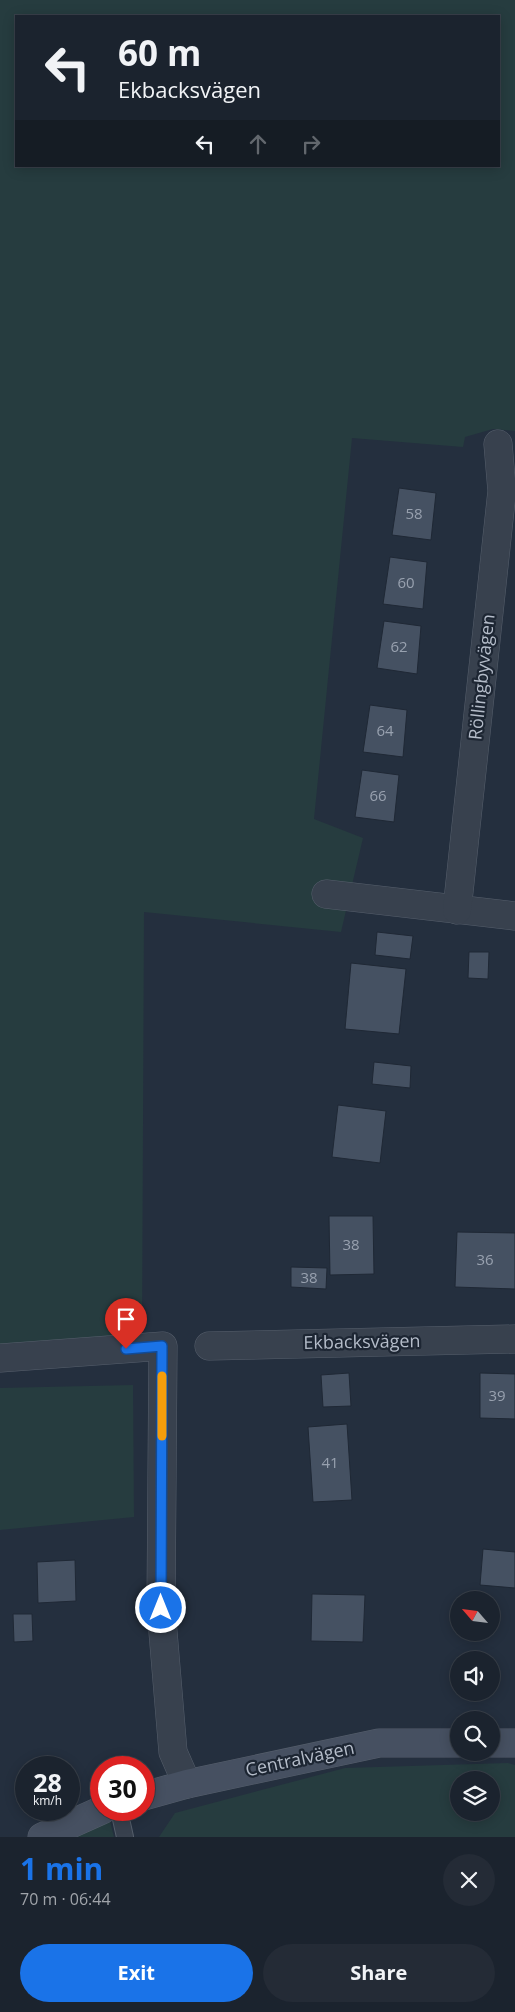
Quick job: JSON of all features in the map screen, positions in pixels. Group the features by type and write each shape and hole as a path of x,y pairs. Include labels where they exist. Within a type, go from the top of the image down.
{"street":[{"name":"Röllingbyvägen","path":"457,910 502,491 498,444"},
{"path":"326,894 515,916"},
{"name":"Ekbacksvägen","path":"209,1346 515,1339"},
{"path":"0,1358 162,1346 161,1608 173,1752 187,1784"},
{"name":"Centralvägen","path":"155,1793 187,1784 379,1743 450,1743"},
{"path":"500,1743 515,1743"},
{"path":"42,1837 90,1815"}],"lane":[{"path":"121,1821 125,1837"}],"green space":[{"path":"0,0 515,0 515,431 493,429 465,437 463,447 352,438 314,819 363,838 341,932 144,912 142,1340 0,1346"},
{"path":"133,1385 134,1517 0,1530 0,1388"},
{"path":"508,1763 515,1765 515,1837 159,1837 175,1813 345,1768"},
{"path":"110,1821 114,1837 76,1837"}],"building":[{"path":"399,488 436,493 431,540 392,535"},
{"path":"390,557 427,562 423,609 383,604"},
{"path":"384,621 421,626 417,674 377,668"},
{"path":"370,705 407,710 403,757 363,752"},
{"path":"362,770 399,775 394,822 355,817"},
{"path":"377,932 413,936 410,959 375,955"},
{"path":"469,952 489,952 488,979 468,978"},
{"path":"351,963 406,969 399,1034 345,1029"},
{"path":"374,1062 411,1066 410,1088 372,1084"},
{"path":"338,1105 386,1111 380,1163 332,1157"},
{"path":"329,1216 373,1216 374,1274 330,1275"},
{"path":"457,1232 515,1233 515,1289 455,1287"},
{"path":"291,1267 327,1268 326,1289 291,1287"},
{"path":"349,1373 351,1406 323,1407 321,1375"},
{"path":"480,1373 515,1374 515,1419 480,1418"},
{"path":"347,1424 352,1500 313,1502 308,1427"},
{"path":"483,1549 515,1552 515,1588 480,1585"},
{"path":"75,1560 76,1601 38,1603 37,1562"},
{"path":"312,1594 365,1595 363,1642 311,1641"},
{"path":"13,1614 32,1614 33,1641 14,1642"}],"slow traffic":[{"path":"162,1376 162,1436"}],"route":[{"path":"126,1349 162,1346 161,1608"}]}
